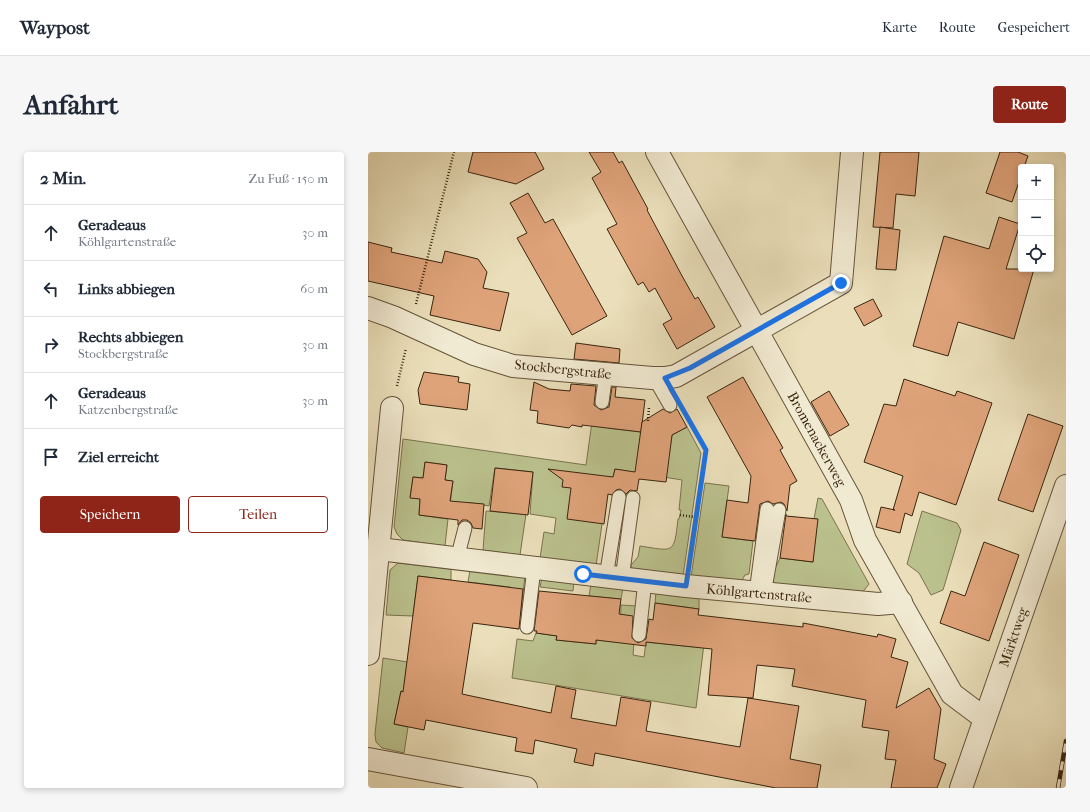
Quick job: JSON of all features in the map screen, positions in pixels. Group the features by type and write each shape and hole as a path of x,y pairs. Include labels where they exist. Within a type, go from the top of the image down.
{"street":[{"name":"Bromenackerweg","path":"657,152 851,500 865,540 952,694 984,718"},
{"name":"Stockbergstraße","path":"368,308 411,324 474,354 513,366 606,373 658,379 676,376 841,283 852,152"},
{"path":"368,654 379,549 376,496 392,408"},
{"name":"Märktweg","path":"961,788 984,718 1066,486"},
{"name":"Köhlgartenstraße","path":"379,549 686,586 878,604 901,602"},
{"path":"368,759 526,788"}],"lane":[{"path":"602,402 606,373"},
{"path":"658,379 659,386 670,405"},
{"path":"614,578 619,497"},
{"path":"614,578 633,498"},
{"path":"760,593 773,509"},
{"path":"457,559 465,528"},
{"path":"527,627 534,568"},
{"path":"639,635 645,581"}],"path":[{"path":"392,408 411,324 454,152"},
{"path":"684,411 706,450 686,586"},
{"path":"680,515 696,517"}],"green space":[{"path":"592,422 605,423 608,428 641,432 669,455 672,435 687,427 701,453 683,576 631,570 631,565 638,557 640,546 666,549 673,545 681,510 679,510 682,480 615,469 613,477 571,487 602,524 596,566 540,558 544,532 554,534 556,518 530,514 533,472 495,468 489,506 472,503 450,505 453,481 445,480 447,465 425,462 423,478 413,477 410,497 420,499 419,515 448,519 445,546 403,540 397,534 394,527 403,439 586,465"},
{"path":"705,483 729,486 722,537 753,541 749,574 745,575 741,582 691,577"},
{"path":"818,498 822,499 869,584 861,594 775,585 771,577 780,558 813,562 814,519"},
{"path":"486,511 526,514 520,555 483,550"},
{"path":"922,511 957,523 961,530 943,590 931,595 919,573 907,564"},
{"path":"398,563 451,569 451,580 418,576 413,616 386,615 390,570"},
{"path":"470,570 525,576 519,629 505,627 510,587 468,582"},
{"path":"542,577 574,581 573,591 540,587"},
{"path":"591,584 623,588 621,599 589,596"},
{"path":"656,592 699,597 699,609 655,603"},
{"path":"621,605 637,606 633,655 644,657 646,642 694,647 695,635 705,636 696,708 512,678 517,639 533,641 536,633 557,636 556,640 596,644 596,640 616,642 620,633"},
{"path":"383,658 432,666 413,694 401,691 394,724 408,727 404,753 382,748 376,742 375,734"}],"building":[{"path":"473,152 535,152 544,169 516,184 468,172"},
{"path":"589,152 613,152 619,163 622,161 695,299 698,297 715,327 677,349 663,324 672,319 655,288 649,292 643,282 638,285 607,229 617,224 592,178 601,172"},
{"path":"880,152 919,152 915,196 896,194 893,228 873,227"},
{"path":"1000,152 1018,152 1028,156 1025,164 1018,164 1018,185 1012,202 986,193"},
{"path":"528,193 545,223 553,219 607,316 572,335 517,238 527,233 510,203"},
{"path":"999,217 1018,223 1018,230 1006,269 1018,269 1018,272 1033,272 1014,339 958,322 948,356 913,346 944,236 989,249"},
{"path":"880,227 900,230 896,270 876,269"},
{"path":"368,242 392,248 391,252 442,263 445,251 478,259 487,272 483,288 509,293 500,331 430,315 434,296 368,281"},
{"path":"873,299 882,316 864,326 854,308"},
{"path":"576,343 620,349 619,363 574,359"},
{"path":"424,372 459,377 458,382 470,384 467,410 420,404 418,390"},
{"path":"743,377 783,448 780,450 797,481 790,485 787,511 784,504 781,502 773,504 768,501 760,504 755,541 722,537 727,500 748,503 751,476 707,397"},
{"path":"904,379 955,396 957,391 992,403 956,505 919,492 912,516 905,513 900,533 876,527 881,507 893,510 903,476 864,462 884,404 896,406"},
{"path":"534,382 549,389 570,391 571,384 596,386 594,405 601,410 609,407 612,387 616,387 615,397 645,400 641,432 582,425 582,427 572,425 569,428 537,423 538,411 530,410"},
{"path":"829,391 849,425 830,436 811,402"},
{"path":"663,409 670,413 677,409 687,427 672,435 666,482 639,479 637,491 630,490 626,494 620,489 616,490 612,495 608,494 604,524 567,519 571,488 562,487 563,480 548,469 613,477 615,469 635,472 642,422"},
{"path":"1028,414 1063,426 1033,512 998,500"},
{"path":"425,462 447,465 445,480 453,481 450,501 484,504 482,529 473,528 471,523 467,520 462,520 458,525 458,520 419,515 420,499 410,498 413,477 423,478"},
{"path":"495,468 533,472 528,515 490,511"},
{"path":"786,514 786,516 818,519 813,562 780,558"},
{"path":"984,542 1019,555 989,641 940,623 951,591 965,596"},
{"path":"418,576 523,589 519,629 473,623 462,694 551,713 556,686 576,690 571,718 616,726 621,697 651,702 646,731 740,747 748,698 799,706 790,759 821,765 817,788 776,788 595,753 593,766 574,762 577,749 535,740 533,754 515,751 517,738 426,720 424,730 394,724 401,691 403,692"},
{"path":"539,591 621,599 619,614 633,616 632,638 638,643 646,639 649,619 653,620 655,603 699,609 698,615 803,627 803,623 877,637 878,634 896,639 891,657 908,662 896,708 929,688 941,709 934,759 946,764 937,788 891,788 896,760 885,759 889,731 862,727 866,700 792,686 795,669 757,665 753,698 708,695 712,649 646,642 646,646 596,640 596,644 556,640 557,636 536,633 537,631 534,631"}],"railway":[{"path":"1058,788 1066,741"}],"route":[{"path":"583,574 686,586 706,450 665,378 676,376 841,283"}]}
